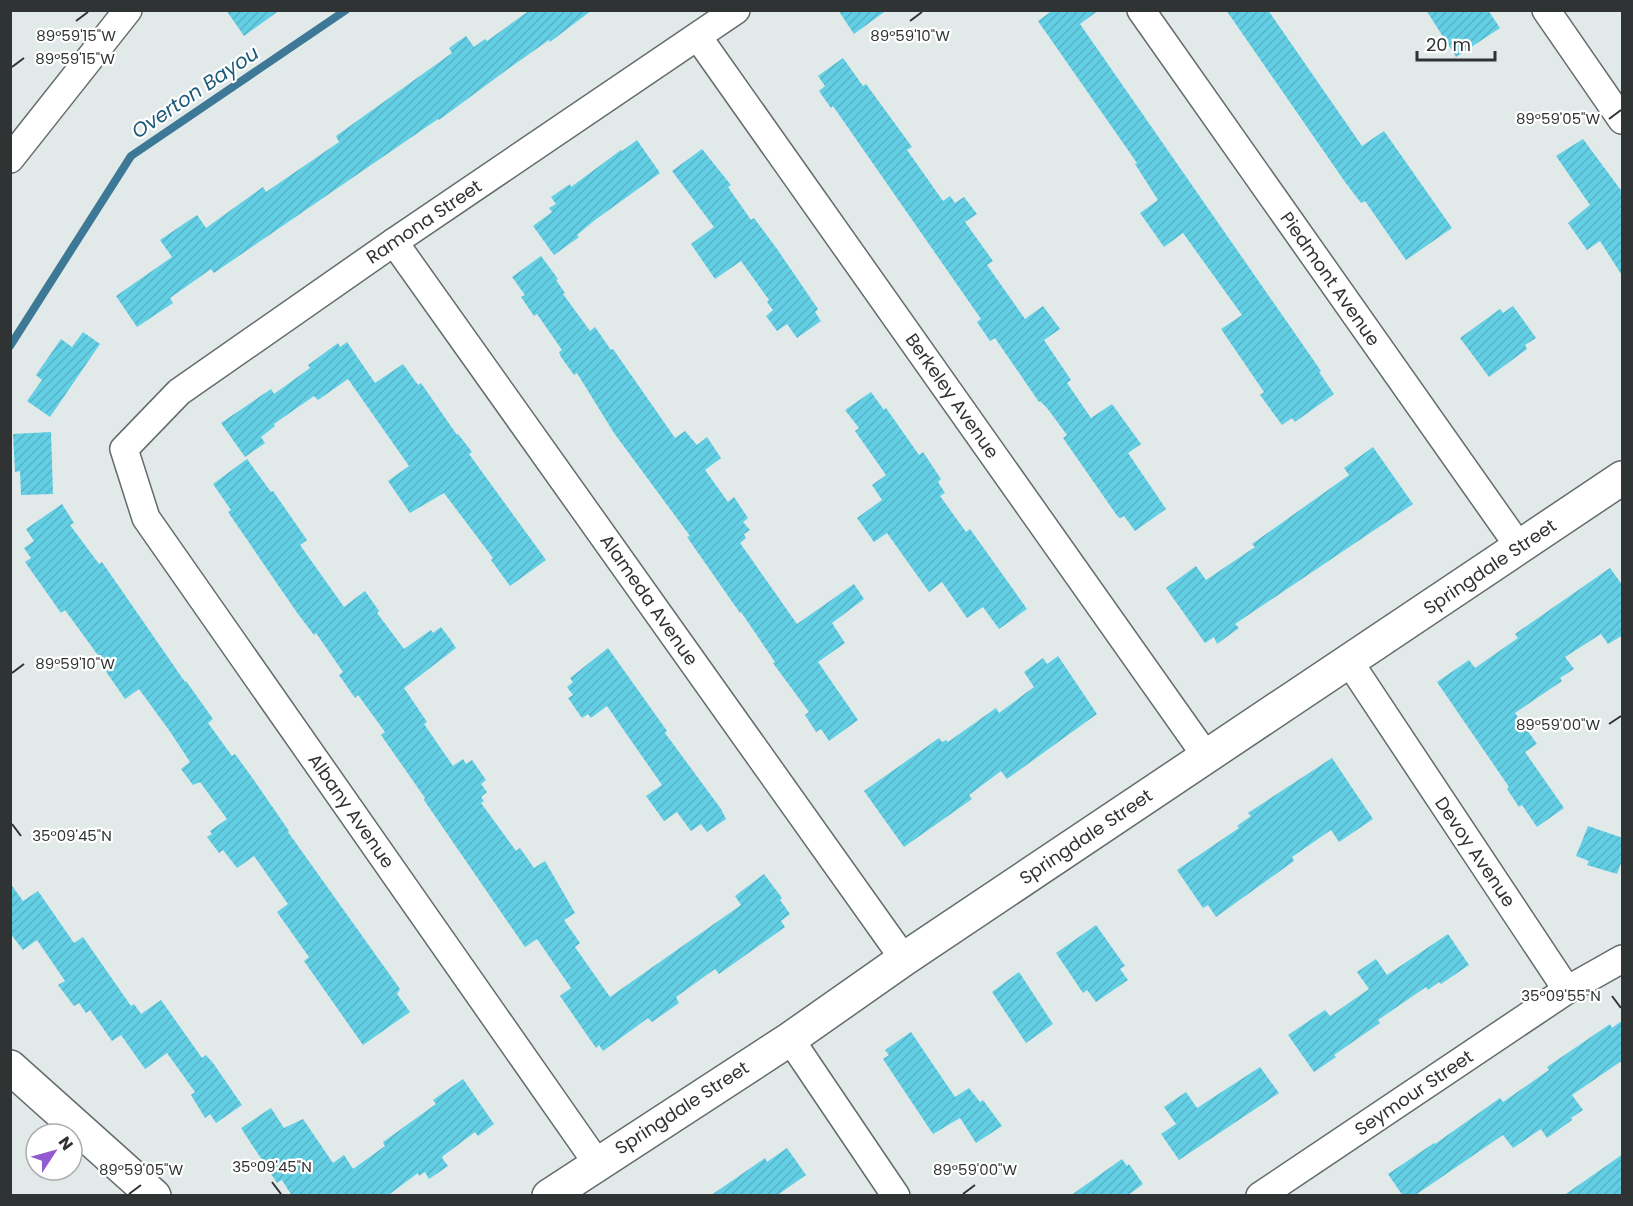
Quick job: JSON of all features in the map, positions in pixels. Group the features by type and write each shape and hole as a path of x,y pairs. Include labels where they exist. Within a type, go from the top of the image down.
{"street":[{"path":"10,159 128,10"},
{"name":"Ramona Street","path":"124,449 179,392 394,242 736,10"},
{"name":"Piedmont Avenue","path":"1140,10 1520,548"},
{"path":"1546,10 1623,120"},
{"name":"Berkeley Avenue","path":"698,37 1206,756"},
{"name":"Alameda Avenue","path":"394,242 904,959"},
{"name":"Albany Avenue","path":"124,449 146,518 597,1163"},
{"name":"Springdale Street","path":"549,1196 790,1039 904,959 1623,478"},
{"name":"Devoy Avenue","path":"1348,660 1567,990"},
{"path":"1567,990 1623,959"},
{"name":"Seymour Street","path":"1260,1196 1567,990"},
{"path":"790,1039 896,1196"},
{"path":"10,1067 154,1196"}],"building":[{"path":"226,10 280,10 244,36"},
{"path":"530,10 592,10 439,120 214,273 211,269 170,298 173,303 137,327 116,296 172,257 160,240 197,215 206,228 263,187 266,192 339,142 336,136 452,53 449,48 466,36 474,47 485,39 487,41"},
{"path":"838,10 887,10 854,34"},
{"path":"1053,10 1099,10 1080,24 1321,371 1319,372 1334,394 1295,422 1292,418 1282,425 1260,395 1264,392 1221,329 1242,315 1183,233 1164,247 1140,213 1158,200 1135,164 1137,163 1038,21"},
{"path":"1226,10 1268,10 1362,146 1384,131 1452,228 1406,260 1365,201 1361,203 1345,182"},
{"path":"1426,10 1488,10 1500,28 1456,57"},
{"path":"843,58 863,86 866,84 912,147 907,150 943,201 950,196 955,203 964,197 977,214 965,222 993,261 987,265 1025,319 1043,306 1060,329 1044,340 1071,380 1067,383 1091,418 1112,404 1141,444 1128,453 1166,509 1135,531 1124,516 1118,517 1063,438 1067,435 1047,408 1039,402 995,338 990,341 977,322 981,319 833,106 831,108 819,91 825,86 818,76"},
{"path":"1583,139 1623,193 1623,277 1600,241 1587,250 1568,223 1590,205 1556,156"},
{"path":"637,140 660,173 595,220 577,235 579,237 554,255 533,226 552,212 549,208 556,204 551,197 570,184 571,187"},
{"path":"702,149 731,185 728,187 751,220 754,218 818,309 815,312 821,321 797,338 787,324 777,331 766,316 773,310 767,302 769,300 741,261 715,279 691,244 714,227 672,171"},
{"path":"541,256 558,279 556,280 565,293 563,294 590,331 595,327 611,350 613,349 675,438 685,431 697,445 707,437 721,458 705,470 728,502 734,497 748,518 743,522 750,530 744,534 746,538 740,543 797,624 854,584 864,599 832,623 845,643 818,662 858,720 829,741 821,729 816,732 805,715 809,712 687,537 690,536 614,433 577,373 574,375 561,357 559,352 562,350 537,314 534,316 521,297 525,295 512,277"},
{"path":"1513,306 1536,338 1525,345 1527,349 1489,377 1460,338 1500,309 1503,313"},
{"path":"83,332 100,344 50,417 27,401 42,380 36,375 61,339 72,347"},
{"path":"347,342 375,383 403,364 418,385 421,383 457,435 472,452 469,454 546,560 510,586 491,560 493,558 444,493 410,513 388,481 409,466 348,379 318,400 314,396 274,424 275,426 261,437 265,443 245,457 221,423 271,389 274,394 310,368 308,365 338,343 340,347"},
{"path":"871,392 884,410 886,408 919,455 923,452 941,479 938,482 945,493 940,496 966,532 970,529 1027,609 999,629 983,607 967,618 942,582 929,592 887,533 874,542 857,518 882,500 872,485 886,475 855,431 859,428 845,410"},
{"path":"51,432 53,494 21,495 20,471 15,472 13,434"},
{"path":"1373,447 1413,504 1235,624 1239,628 1217,644 1214,637 1205,643 1166,588 1196,566 1206,580 1255,547 1252,544 1349,475 1344,468"},
{"path":"247,459 271,492 273,491 307,540 300,545 344,607 365,591 379,611 377,613 404,649 431,630 433,633 441,627 450,639 456,648 404,688 427,722 424,724 453,766 463,759 466,764 472,760 486,780 481,784 487,792 481,797 484,801 481,803 516,851 520,848 534,868 545,861 575,913 564,920 580,943 575,947 610,997 741,905 735,896 764,874 782,898 780,900 790,914 781,921 785,927 719,974 715,969 676,997 679,1003 652,1022 648,1018 603,1051 599,1045 596,1048 560,996 571,988 537,939 525,947 381,735 385,732 358,695 355,698 339,675 343,672 316,633 314,635 298,614 228,512 231,510 213,484"},
{"path":"62,504 74,523 70,525 99,564 102,562 213,719 208,723 232,756 235,754 251,776 400,989 397,994 410,1012 363,1045 304,961 309,957 277,912 288,904 254,856 237,868 223,850 219,853 207,837 212,834 210,831 227,819 200,782 193,785 181,769 190,762 171,733 139,689 125,699 98,660 100,658 65,610 61,613 25,562 31,558 24,548 34,541 26,529"},
{"path":"1610,568 1623,586 1623,635 1608,644 1601,634 1565,657 1574,669 1560,678 1562,681 1515,713 1537,744 1525,752 1564,808 1537,827 1522,805 1519,807 1507,789 1509,787 1437,682 1469,660 1475,668 1518,638 1515,634"},
{"path":"608,648 667,731 665,733 721,809 726,819 707,832 701,824 691,831 677,812 664,821 646,796 662,785 607,706 591,718 588,714 582,718 568,698 573,695 567,687 573,682 570,678"},
{"path":"1058,656 1097,714 1007,779 1001,771 969,795 972,799 904,847 864,791 939,738 942,742 946,740 948,742 996,708 999,713 1034,687 1024,672 1043,658 1047,664"},
{"path":"1332,758 1373,819 1339,842 1331,830 1292,857 1294,861 1216,917 1208,905 1203,908 1177,870 1239,828 1237,826 1251,816 1248,813"},
{"path":"1588,826 1623,838 1623,858 1617,874 1587,865 1589,861 1576,856"},
{"path":"10,883 23,901 38,891 74,943 83,937 131,1006 134,1004 141,1014 161,1000 202,1058 206,1055 213,1063 242,1105 216,1123 210,1114 205,1118 191,1095 195,1092 167,1053 145,1069 121,1035 112,1041 90,1010 86,1013 79,1003 74,1006 58,985 65,981 37,940 23,950 10,933"},
{"path":"1096,925 1125,966 1120,969 1128,980 1096,1002 1087,990 1083,993 1056,953"},
{"path":"1448,934 1469,965 1441,984 1439,982 1428,990 1426,987 1378,1020 1380,1023 1314,1072 1288,1035 1325,1010 1330,1016 1369,989 1357,972 1376,959 1387,975"},
{"path":"1019,972 1053,1024 1026,1043 992,992"},
{"path":"1623,1020 1623,1060 1572,1095 1583,1110 1571,1118 1572,1120 1547,1138 1541,1129 1513,1148 1503,1135 1414,1196 1403,1196 1388,1174 1500,1098 1503,1102 1549,1070 1547,1067 1610,1024 1612,1028"},
{"path":"911,1032 955,1097 969,1088 980,1102 983,1100 1002,1126 976,1143 960,1118 933,1134 883,1059 889,1055 885,1050"},
{"path":"1260,1067 1279,1093 1179,1160 1161,1134 1176,1124 1164,1107 1186,1092 1197,1108"},
{"path":"463,1079 494,1124 478,1136 475,1132 443,1156 448,1166 429,1179 425,1172 419,1176 418,1173 387,1196 292,1196 282,1180 277,1183 241,1128 271,1108 284,1128 303,1119 333,1163 344,1155 353,1169 385,1146 383,1142 436,1104 433,1100"},
{"path":"787,1148 806,1175 776,1196 710,1196 765,1158 767,1162"},
{"path":"1623,1154 1623,1196 1563,1196"},
{"path":"1122,1159 1127,1166 1129,1164 1143,1184 1127,1196 1070,1196"}],"waterway":[{"name":"Overton Bayou","path":"10,346 131,156 346,10"}]}
